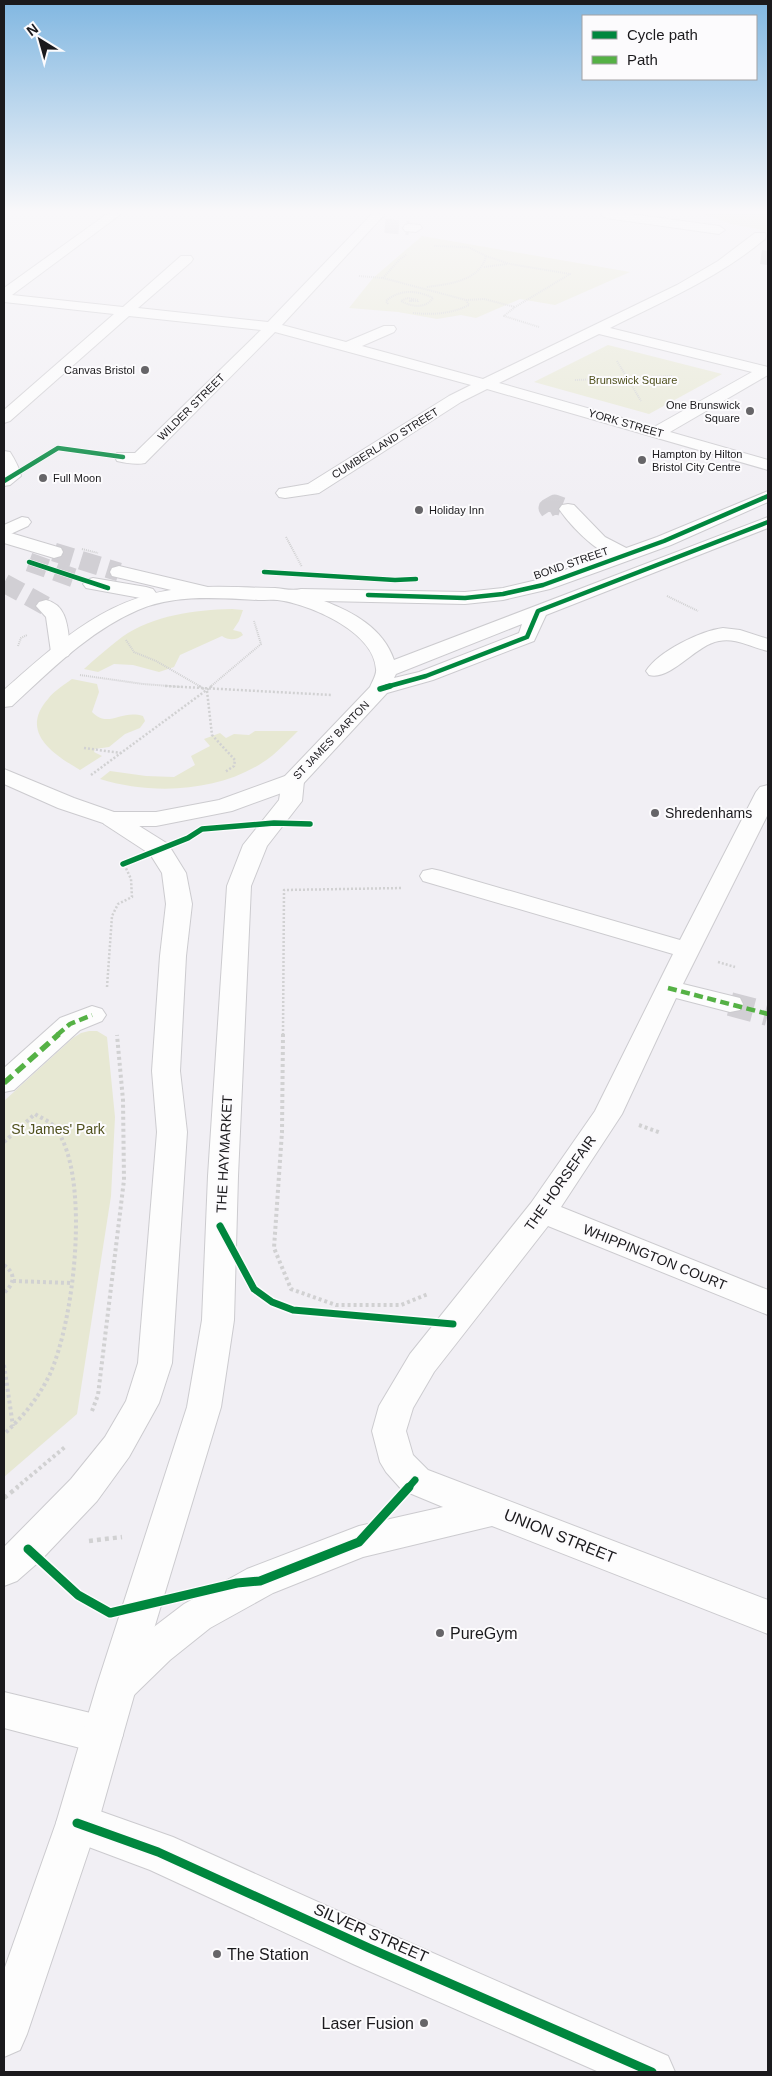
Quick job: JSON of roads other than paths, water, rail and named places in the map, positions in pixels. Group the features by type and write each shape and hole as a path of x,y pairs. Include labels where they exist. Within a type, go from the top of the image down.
{"main road":[{"name":"YORK STREET","path":"116,311 272,327 657,432 768,465"},
{"path":"4,418 124,311"},
{"name":"WILDER STREET","path":"123,457 138,459 288,311"},
{"path":"483,384 633,311"},
{"path":"348,347 389,329"},
{"path":"597,329 767,371"},
{"path":"657,432 767,371"},
{"name":"CUMBERLAND STREET","path":"284,493 313,489 455,399 483,384"},
{"path":"4,456 11,468 12,476 4,481"},
{"name":"BOND STREET","path":"288,596 368,595 465,598 503,594 543,585 586,556 625,555 664,541 768,496"},
{"path":"568,508 598,541 625,555"},
{"path":"550,511 586,556"},
{"path":"4,532 22,522"},
{"path":"4,701 61,652 112,615 133,605 168,596 204,592 288,596 332,613 359,628 378,646 383,680 426,676 527,637 538,612 768,522"},
{"path":"4,537 54,552"},
{"path":"4,554 29,562"},
{"path":"119,572 204,592"},
{"path":"93,584 168,596"},
{"path":"46,606 58,620 57,631 61,652"},
{"path":"656,671 685,650 714,636 723,634 768,645"},
{"name":"ST JAMES' BARTON","path":"4,776 66,803 112,819 156,819 224,806 293,781 383,680"},
{"name":"THE HAYMARKET","path":"4,2034 77,1822 117,1685 204,1407 218,1320 221,1209 239,886 255,845 290,801 293,781"},
{"name":"THE HORSEFAIR","path":"494,1510 415,1480 398,1462 389,1431 396,1406 422,1363 542,1211 608,1114 668,988 768,792"},
{"path":"16,1560 84,1490 117,1446 142,1403 155,1363 172,1132 166,1071 173,956 179,904 174,873 159,849 112,819"},
{"path":"432,876 688,950"},
{"path":"668,988 730,1004"},
{"path":"4,1083 70,1024 92,1015"},
{"name":"WHIPPINGTON COURT","path":"542,1211 768,1303"},
{"name":"UNION STREET","path":"117,1685 156,1648 197,1616 260,1581 359,1542 494,1510 768,1617"},
{"path":"4,1710 103,1735"},
{"name":"SILVER STREET","path":"77,1822 158,1852 368,1948 652,2072"}],"tunnel":[{"path":"550,511 548,508 555,504 568,509"},
{"path":"54,552 119,572"},
{"path":"29,562 77,579"},
{"path":"4,583 46,606"},
{"path":"730,1004 768,1014"}],"place":[{"name":"Canvas Bristol","path":"145,370"},
{"name":"One Brunswick Square","path":"750,411"},
{"name":"Hampton by Hilton Bristol City Centre","path":"642,460"},
{"name":"Full Moon","path":"43,478"},
{"name":"Holiday Inn","path":"419,510"},
{"name":"Shredenhams","path":"655,813"},
{"name":"PureGym","path":"440,1633"},
{"name":"The Station","path":"217,1954"},
{"name":"Laser Fusion","path":"424,2023"}],"park label":[{"name":"Brunswick Square","path":"633,380"},
{"name":"St James' Park","path":"58,1129"}]}
